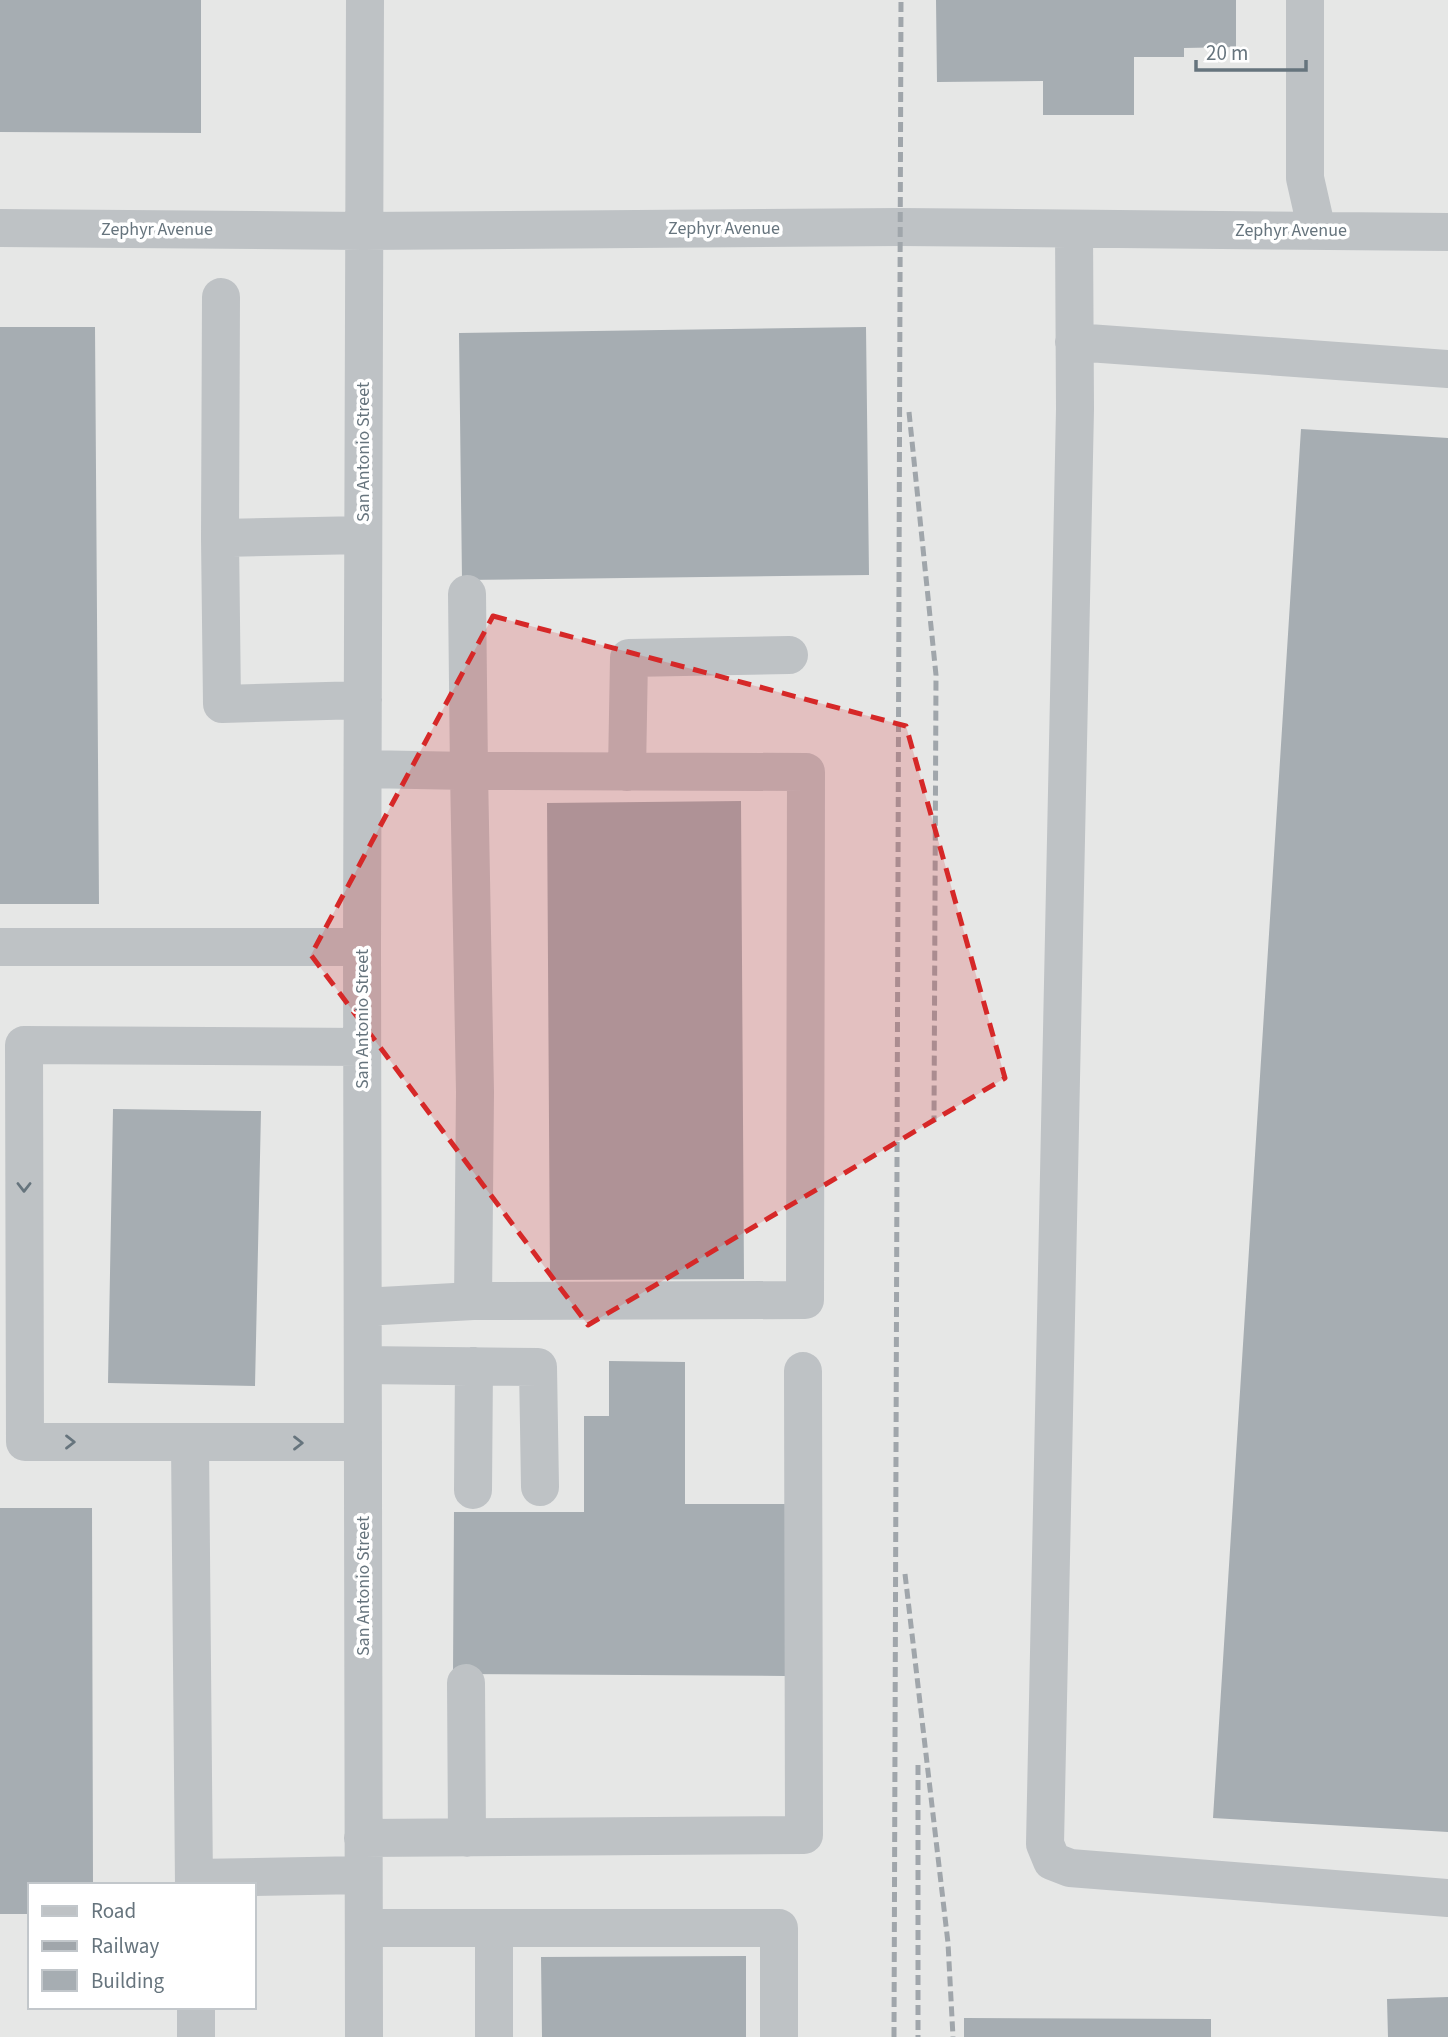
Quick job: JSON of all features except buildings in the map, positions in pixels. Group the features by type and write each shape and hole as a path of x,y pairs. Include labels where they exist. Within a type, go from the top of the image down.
{"street":[{"name":"San Antonio Street","path":"364,2037 366,1928 363,1857 362,947 365,0"},
{"path":"1305,0 1305,178 1317,230"},
{"name":"Zephyr Avenue","path":"0,228 1448,232"},
{"path":"1074,229 1045,1844 1052,1861 1070,1868 1448,1898"},
{"path":"221,297 222,704 363,700"},
{"path":"1074,342 1448,369"},
{"path":"220,538 363,535"},
{"path":"467,594 475,1092 473,1301"},
{"path":"627,772 629,658 789,654"},
{"path":"363,769 806,772 805,1300 473,1301 363,1307"},
{"path":"0,947 362,947"},
{"path":"362,1048 24,1045 12,1127 12,1442 363,1442"},
{"path":"363,1365 538,1367 540,1487"},
{"path":"473,1490 474,1366"},
{"path":"190,1443 194,1882 363,1857 467,1838 804,1835 803,1371"},
{"path":"466,1683 467,1838"},
{"path":"366,1928 779,1928 779,2037"},
{"path":"494,1928 494,2037"},
{"path":"196,2009 196,2037"}],"highlighted area":[{"path":"493,616 906,726 1005,1078 588,1325 311,955"}],"shaded area":[{"path":"0,0 1448,0 1448,2037 0,2037"}],"railway":[{"path":"894,2037 901,0"},
{"path":"909,412 936,675 934,1122"},
{"path":"905,1574 948,1943 953,2037"},
{"path":"918,1765 918,2037"}]}
